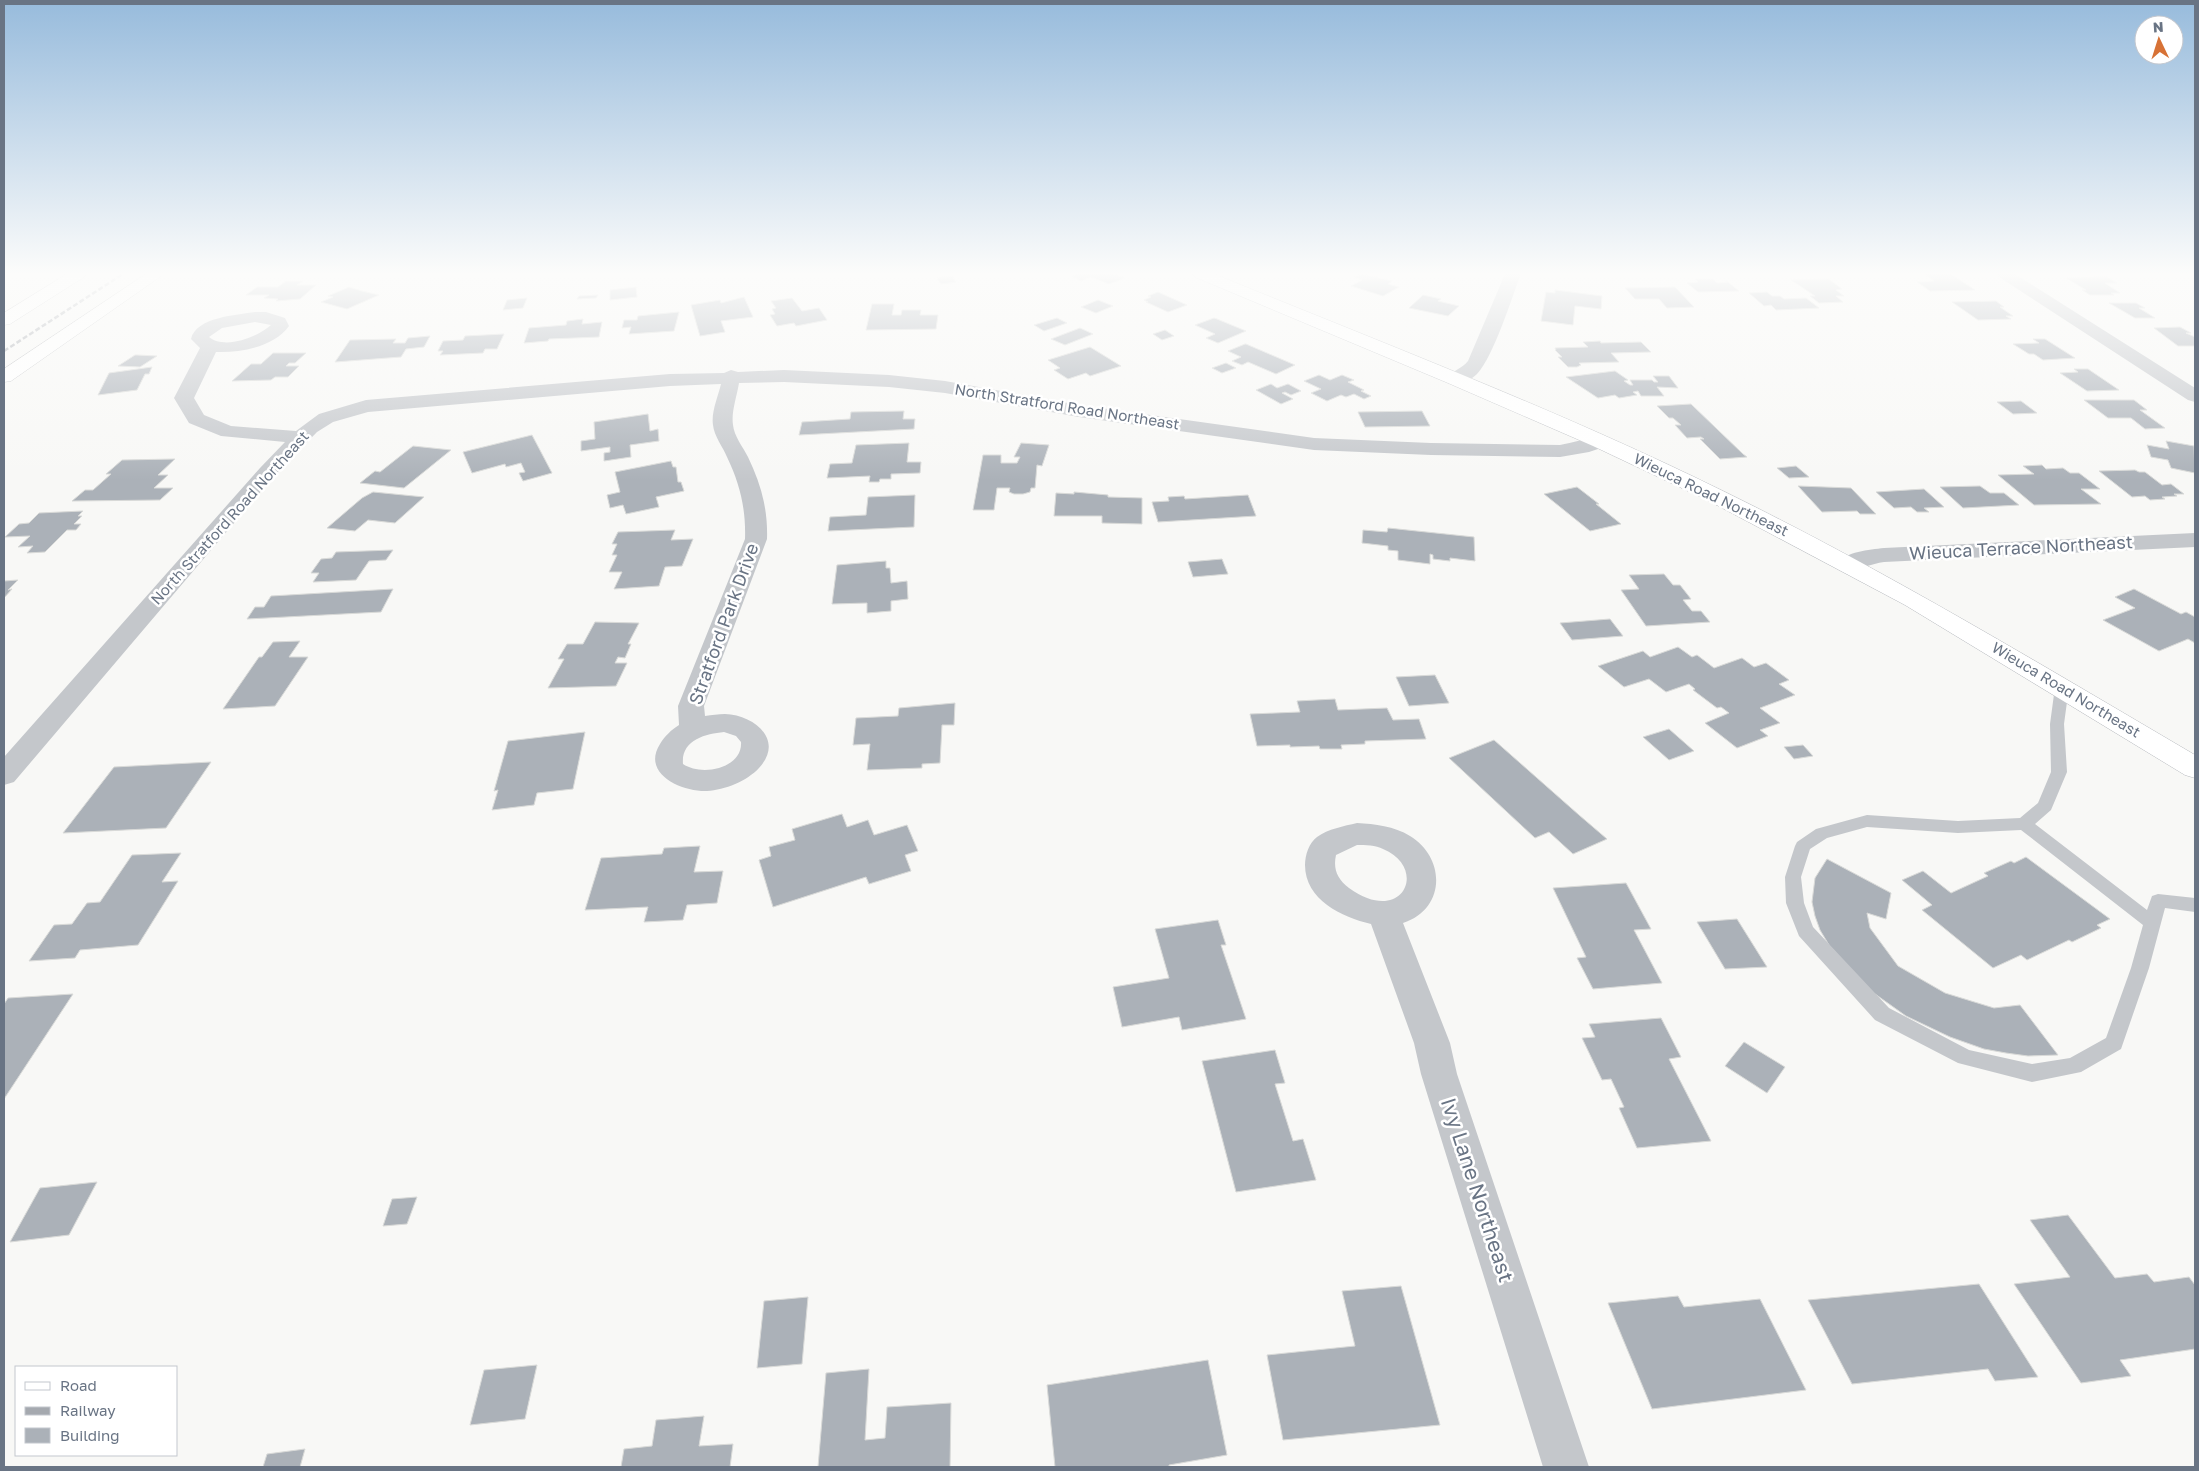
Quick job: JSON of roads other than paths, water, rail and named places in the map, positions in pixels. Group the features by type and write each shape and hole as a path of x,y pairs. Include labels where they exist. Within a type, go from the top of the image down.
{"main road":[{"path":"4,377 55,343"},
{"name":"Wieuca Road Northeast","path":"1367,343 1600,442 1717,496 1914,600 2195,768"}],"street":[{"path":"1455,379 1469,372 1477,362 1485,343"},
{"path":"2112,343 2195,396"},
{"path":"210,346 184,398 196,420 228,432 301,437"},
{"name":"North Stratford Road Northeast","path":"4,775 267,472 301,437 310,428 326,418 366,406 670,380 731,376 784,376 889,381 945,387 1088,412 1314,444 1560,451 1582,448 1600,442"},
{"name":"Stratford Park Drive","path":"693,729 691,706 756,539 758,518 751,486 723,428 722,420 730,394 731,376"},
{"name":"Wieuca Terrace Northeast","path":"1849,564 1864,558 1884,555 2195,540"},
{"name":"Ivy Lane Northeast","path":"1384,914 1432,1043 1439,1074 1566,1467"}],"lane":[{"path":"2062,687 2057,724 2059,772 2045,806 2024,824 1958,828 1867,821 1822,833 1803,846 1793,877 1795,903 1805,931 1882,1014 1965,1057 2032,1073 2074,1066 2114,1043 2140,968 2158,901 2195,905"},
{"path":"2024,824 2152,923"}],"railway":[{"path":"4,351 17,343"}]}
